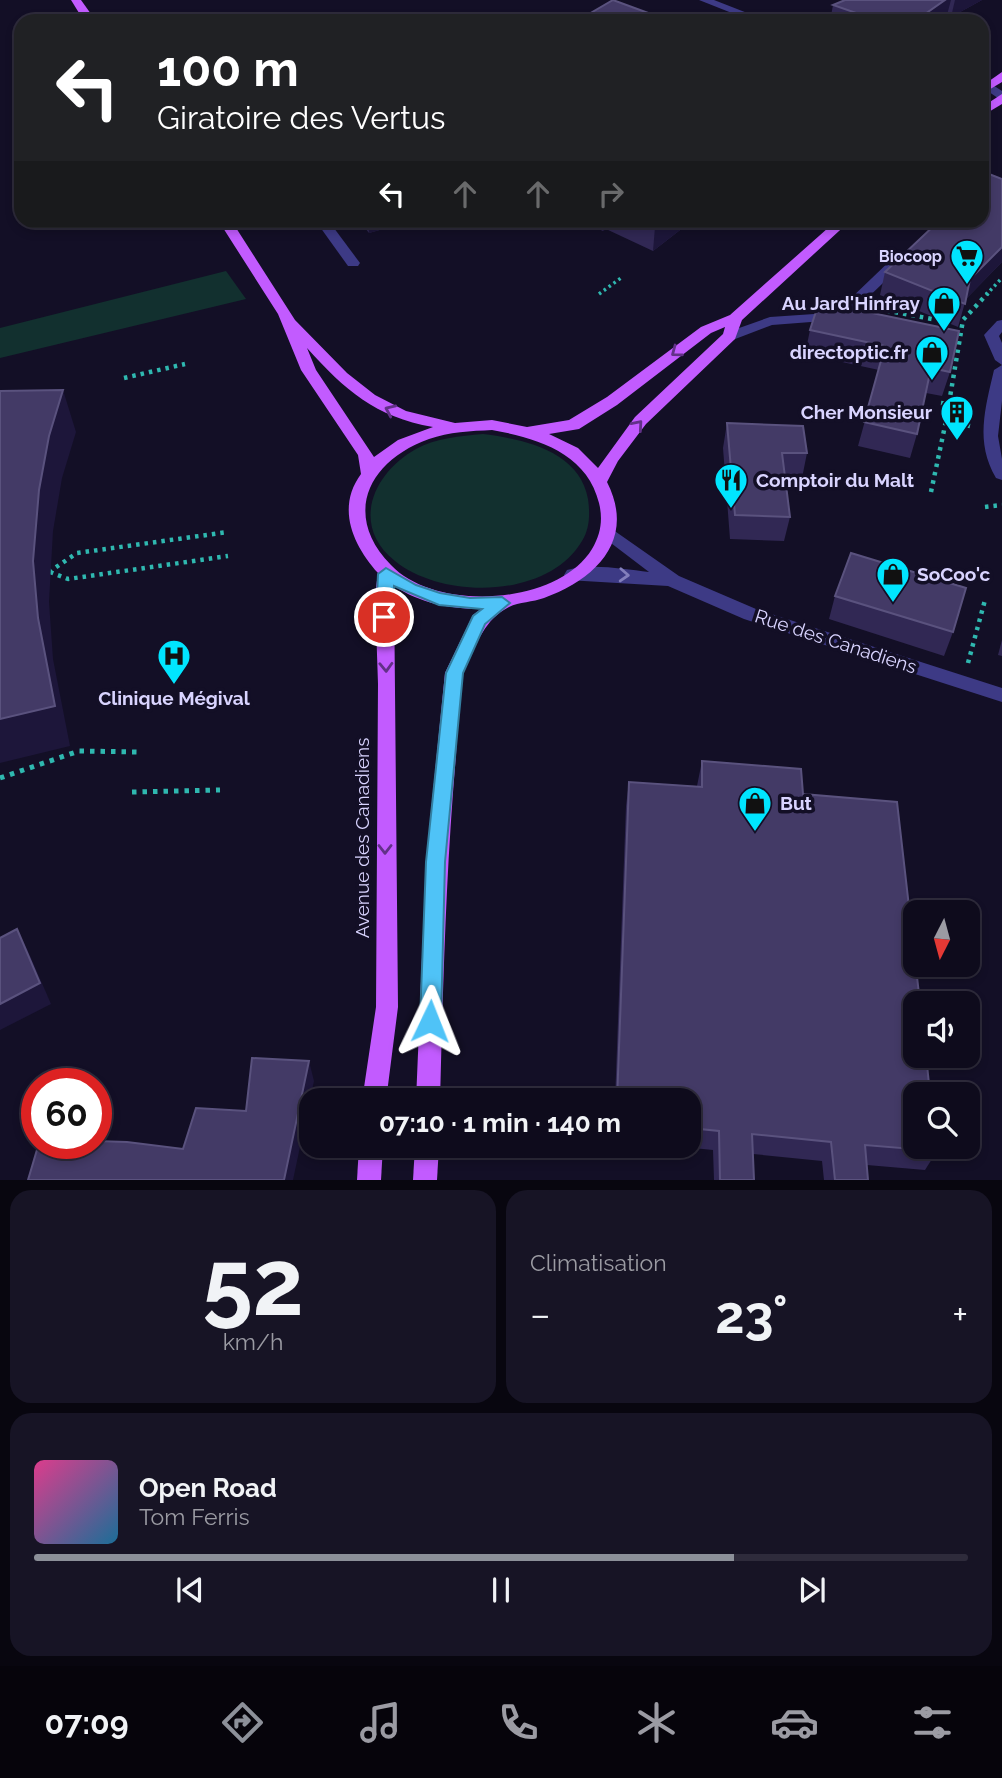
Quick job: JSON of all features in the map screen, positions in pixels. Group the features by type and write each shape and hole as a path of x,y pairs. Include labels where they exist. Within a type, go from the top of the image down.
{"main road":[{"path":"229,228 285,314 352,387 373,402 401,415 456,427"},
{"path":"812,247 825,228"},
{"path":"531,431 573,425 612,401 706,330 735,318 835,228"},
{"path":"285,314 309,370 366,455 369,475"},
{"path":"600,480 610,458 644,417 730,336 735,318"},
{"path":"492,425 531,431 559,443 583,460 600,480 608,503 609,533 597,555 573,575 532,597 502,603 470,604 439,599 410,589 386,574 369,556 358,536 355,515 358,494 383,458 426,435 456,427 492,425"},
{"name":"Avenue des Canadiens","path":"376,1088 387,1007 384,852 386,574"},
{"path":"428,1088 436,862 454,673 479,620 502,603"},
{"path":"369,1180 370,1158"},
{"path":"425,1180 426,1158"}],"street":[{"path":"704,0 744,14"},
{"path":"728,8 743,0"},
{"path":"327,228 353,263"},
{"path":"730,336 770,321 832,317 853,304 914,246"},
{"path":"996,330 1002,360"},
{"path":"1002,370 989,430 994,463 1002,474"},
{"name":"Rue des Canadiens","path":"609,533 673,581 750,614 1002,695"},
{"name":"Rue des Canadiens","path":"573,575 643,576 673,581"}],"path":[{"path":"599,294 621,278"},
{"path":"931,492 946,421 958,335 963,320 1002,278"},
{"path":"971,294 983,299"},
{"path":"853,304 996,330"},
{"path":"124,378 186,364"},
{"path":"945,385 951,386"},
{"path":"941,403 948,404"},
{"path":"946,421 989,430"},
{"path":"985,507 1002,505"},
{"path":"228,532 77,553 49,572 68,579 228,556"},
{"path":"963,682 985,600"},
{"path":"0,778 79,751 138,752"},
{"path":"132,792 220,790"}],"green space":[{"path":"226,271 246,299 0,358 0,328"},
{"path":"483,434 548,450 574,469 583,483 588,499 589,520 585,536 566,560 545,574 521,583 466,587 415,574 395,561 381,547 373,532 373,500 379,485 401,459 424,445"}],"building":[{"path":"613,0 651,14 589,14"},
{"path":"845,0 945,0 925,14 859,14 833,5"},
{"path":"989,174 1002,179 1002,247 970,279 965,304 885,272 932,228 989,228"},
{"path":"819,302 959,331 950,372 931,368 917,434 864,422 885,346 810,330"},
{"path":"63,390 49,436 39,490 33,561 38,618 55,706 0,719 0,391"},
{"path":"727,423 803,426 807,453 782,453 790,517 735,515"},
{"path":"851,553 966,588 953,632 835,596"},
{"path":"702,761 801,769 803,794 897,802 908,900 903,900 903,977 917,977 919,991 903,991 903,1068 927,1068 929,1082 903,1082 903,1148 865,1145 868,1180 835,1180 831,1142 752,1134 754,1180 720,1180 719,1131 701,1129 701,1088 617,1088 629,782 702,787"},
{"path":"17,929 40,983 0,1004 0,938"},
{"path":"252,1058 309,1061 303,1088 299,1088 299,1109 284,1180 28,1180 34,1159 112,1159 112,1142 183,1149 196,1108 246,1111"}],"place":[{"name":"Biocoop","path":"967,286"},
{"name":"Au Jard'Hinfray","path":"944,333"},
{"name":"directoptic.fr","path":"932,382"},
{"name":"Cher Monsieur","path":"957,442"},
{"name":"Comptoir du Malt","path":"731,510"},
{"name":"SoCoo'c","path":"893,604"},
{"name":"Clinique Mégival","path":"174,686"},
{"name":"But","path":"755,833"}],"route":[{"path":"384,617 386,574 410,589 439,599 470,604 502,603 479,620 454,673 436,862 430,1021"}]}
